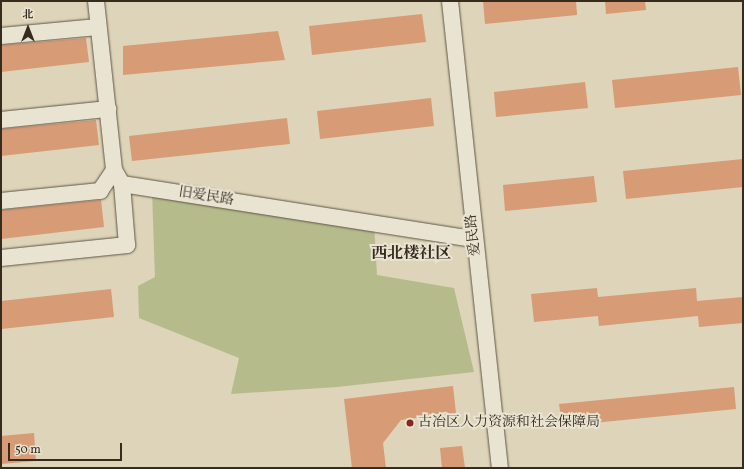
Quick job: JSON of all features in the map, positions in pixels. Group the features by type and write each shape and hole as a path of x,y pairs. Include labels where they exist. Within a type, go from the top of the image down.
{"street":[{"path":"1,258 127,245 122,184 114,170 96,1"},
{"name":"爱民路","path":"450,1 474,239 500,468"},
{"path":"1,36 98,27"},
{"path":"1,120 108,109"},
{"path":"1,201 100,191 114,170"},
{"name":"旧爱民路","path":"122,184 474,239"}],"green space":[{"path":"152,191 374,224 377,275 454,288 474,372 337,387 231,394 239,358 139,318 138,286 155,277"}],"building":[{"path":"483,1 576,1 577,15 485,24"},
{"path":"605,1 645,1 646,10 606,14"},
{"path":"422,14 426,42 312,55 309,26"},
{"path":"278,31 285,60 123,75 123,46"},
{"path":"86,38 89,62 1,72 1,45"},
{"path":"738,67 741,95 615,108 612,80"},
{"path":"585,82 588,108 496,117 494,92"},
{"path":"431,98 434,126 320,139 317,111"},
{"path":"287,118 290,144 132,161 129,136"},
{"path":"96,120 99,145 1,156 1,129"},
{"path":"743,159 743,187 626,199 623,171"},
{"path":"594,176 597,202 505,211 503,185"},
{"path":"101,200 104,227 1,239 1,210"},
{"path":"597,288 598,297 696,288 697,301 743,297 743,323 699,327 698,316 599,326 598,316 534,322 531,294"},
{"path":"111,289 114,317 1,329 1,301"},
{"name":"古冶区人力资源和社会保障局","path":"453,386 456,413 401,420 383,443 386,468 352,468 344,399"},
{"path":"734,387 736,409 562,426 559,404"},
{"path":"34,433 36,461 1,464 1,436"},
{"path":"462,446 465,468 442,468 440,448"}],"place":[{"name":"古冶区人力资源和社会保障局","path":"410,423"}],"district":[{"name":"西北楼社区","path":"411,254"}]}
